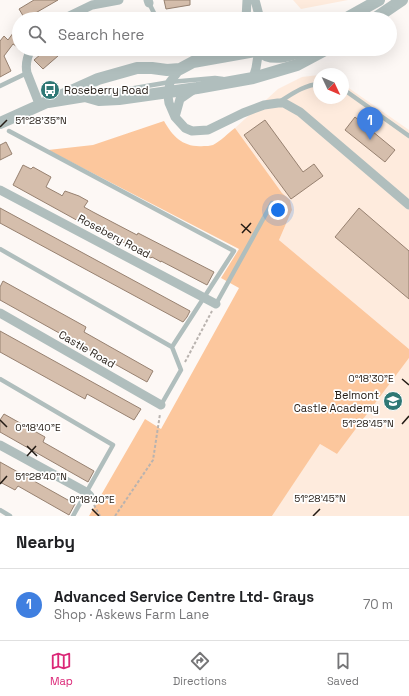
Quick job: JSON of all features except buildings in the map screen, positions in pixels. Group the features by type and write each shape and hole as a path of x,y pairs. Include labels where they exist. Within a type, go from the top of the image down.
{"street":[{"path":"78,12 92,5 119,0"},
{"path":"246,12 247,0"},
{"path":"255,0 258,12"},
{"path":"358,12 380,0"},
{"path":"384,12 402,0"},
{"path":"28,56 26,62 27,74 44,104"},
{"path":"0,122 98,79 137,68 180,69 193,62 220,56"},
{"path":"253,78 258,56"},
{"path":"268,56 284,58 290,56"},
{"path":"44,104 85,96 99,100 169,87 197,88 253,78 297,65 314,56"},
{"path":"180,69 169,87 169,103 175,117 185,128 192,132 208,130 243,113 264,105 284,103 300,112 409,205"},
{"path":"175,117 180,99 197,88"},
{"name":"Rosebery Road","path":"0,190 216,304"},
{"name":"Castle Road","path":"0,313 161,405"},
{"path":"0,444 88,494"}],"lane":[{"path":"149,1 154,12"},
{"path":"0,86 27,74"},
{"path":"169,87 214,78 235,81"},
{"path":"278,103 304,87 313,85"},
{"path":"349,93 409,136"},
{"path":"9,131 234,251 172,347"},
{"path":"216,304 272,203"},
{"path":"0,249 172,347 180,370 161,405"},
{"path":"0,379 113,445 88,494 73,516"},
{"path":"0,510 10,516"}],"path":[{"path":"180,370 216,304"},
{"path":"115,516 153,460 161,405"},
{"path":"88,494 100,516"}],"shaded area":[{"path":"293,0 348,0 301,9"},
{"path":"313,76 313,104 349,104 349,88 409,130 409,349 279,240 292,210 290,200 282,193 235,128 278,89 302,77"},
{"path":"164,121 171,132 180,140 197,146 213,145 235,128 282,193 290,200 292,210 279,240 409,349 409,358 337,454 320,444 272,516 89,516 145,419 161,429 239,288 221,278 239,249 48,150 93,145"},
{"name":"Belmont Castle Academy","path":"409,358 409,516 272,516 320,444 337,454"}],"place":[{"name":"Roseberry Road","path":"50,90"},
{"name":"Advanced Service Centre Ltd- Grays","path":"370,140"},
{"name":"Belmont Castle Academy","path":"393,401"}]}
